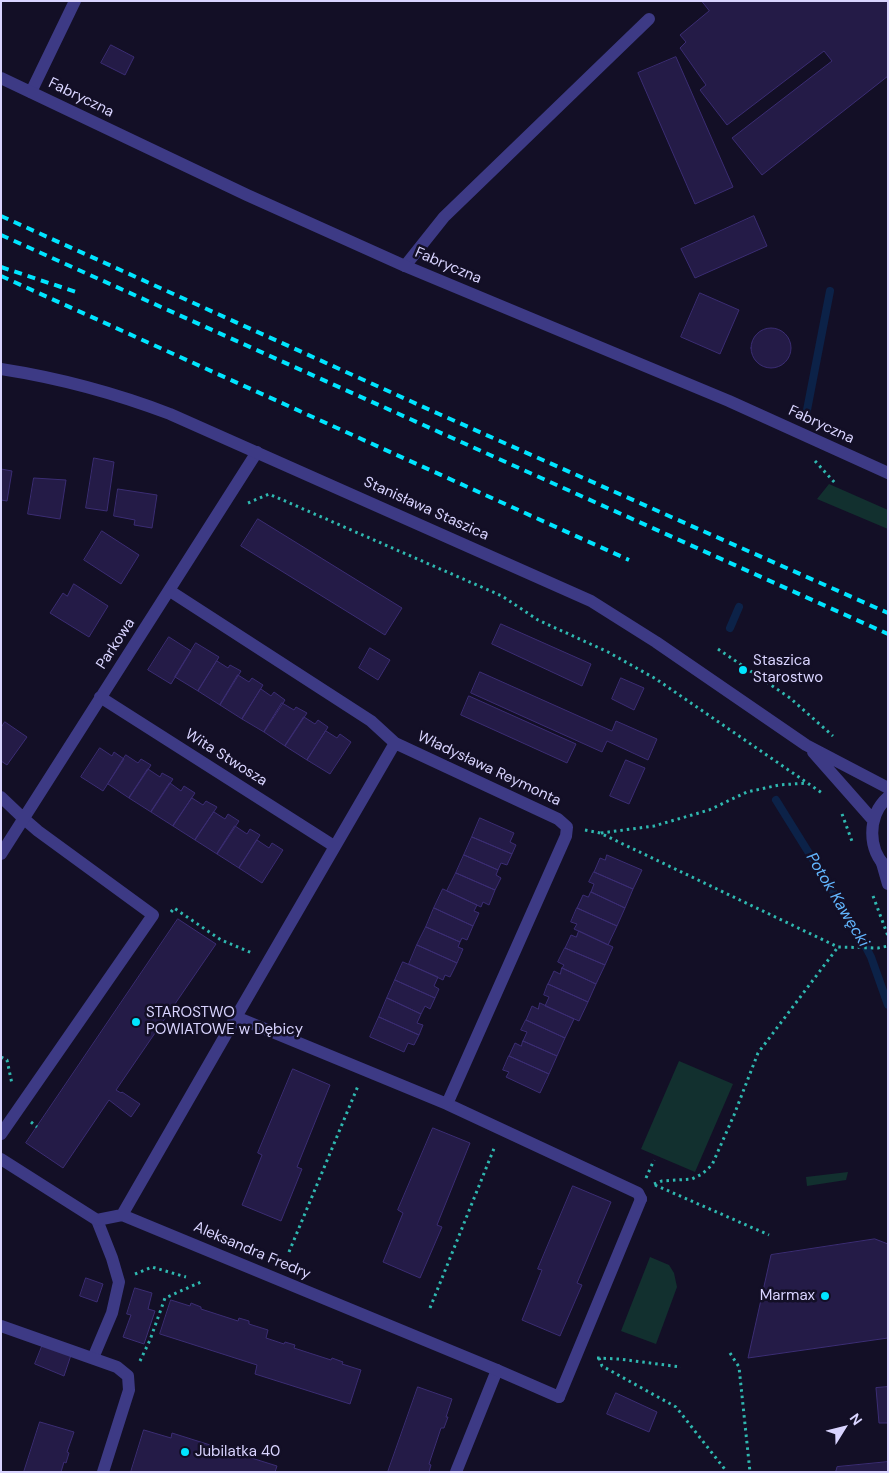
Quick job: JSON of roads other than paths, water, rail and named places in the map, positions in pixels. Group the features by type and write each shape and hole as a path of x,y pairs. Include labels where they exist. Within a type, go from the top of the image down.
{"street":[{"path":"31,92 75,1"},
{"path":"405,266 444,217 648,19"},
{"name":"Fabryczna","path":"1,78 247,195 405,266 729,401 888,473"},
{"name":"Stanisława Staszica","path":"1,369 70,383 142,404 257,452 591,601 664,647 806,745 888,788"},
{"name":"Parkowa","path":"1,854 257,452"},
{"name":"Władysława Reymonta","path":"170,591 371,721 395,743 558,819 567,827 562,845 447,1104"},
{"name":"Wita Stwosza","path":"100,697 334,846"},
{"path":"97,1220 122,1215 395,743"},
{"name":"Stanisława Staszica","path":"806,745 874,820"},
{"path":"888,797 878,809 874,820 873,843 885,866 888,884"},
{"path":"1,798 38,831 153,915 1,1134"},
{"path":"236,1017 447,1104"},
{"name":"Aleksandra Fredry","path":"122,1215 559,1397 641,1199 638,1193 447,1104"},
{"path":"1,1159 97,1220 119,1282 112,1313 92,1358"},
{"path":"1,1326 117,1367 128,1376 129,1390 103,1472"},
{"path":"456,1472 497,1370"}],"waterway":[{"name":"Potok Kawęcki","path":"807,410 830,291"},
{"name":"Potok Kawęcki","path":"730,628 739,607"},
{"name":"Potok Kawęcki","path":"776,800 858,932 871,957 888,1005"}],"railway":[{"path":"1,216 439,414 888,613"},
{"path":"1,235 888,634"},
{"path":"1,267 79,293"},
{"path":"1,276 629,560"}],"place":[{"name":"Staszica Starostwo","path":"743,670"},
{"name":"STAROSTWO POWIATOWE w Dębicy","path":"136,1022"},
{"name":"Marmax","path":"825,1296"},
{"name":"Jubilatka 40","path":"185,1452"}]}
